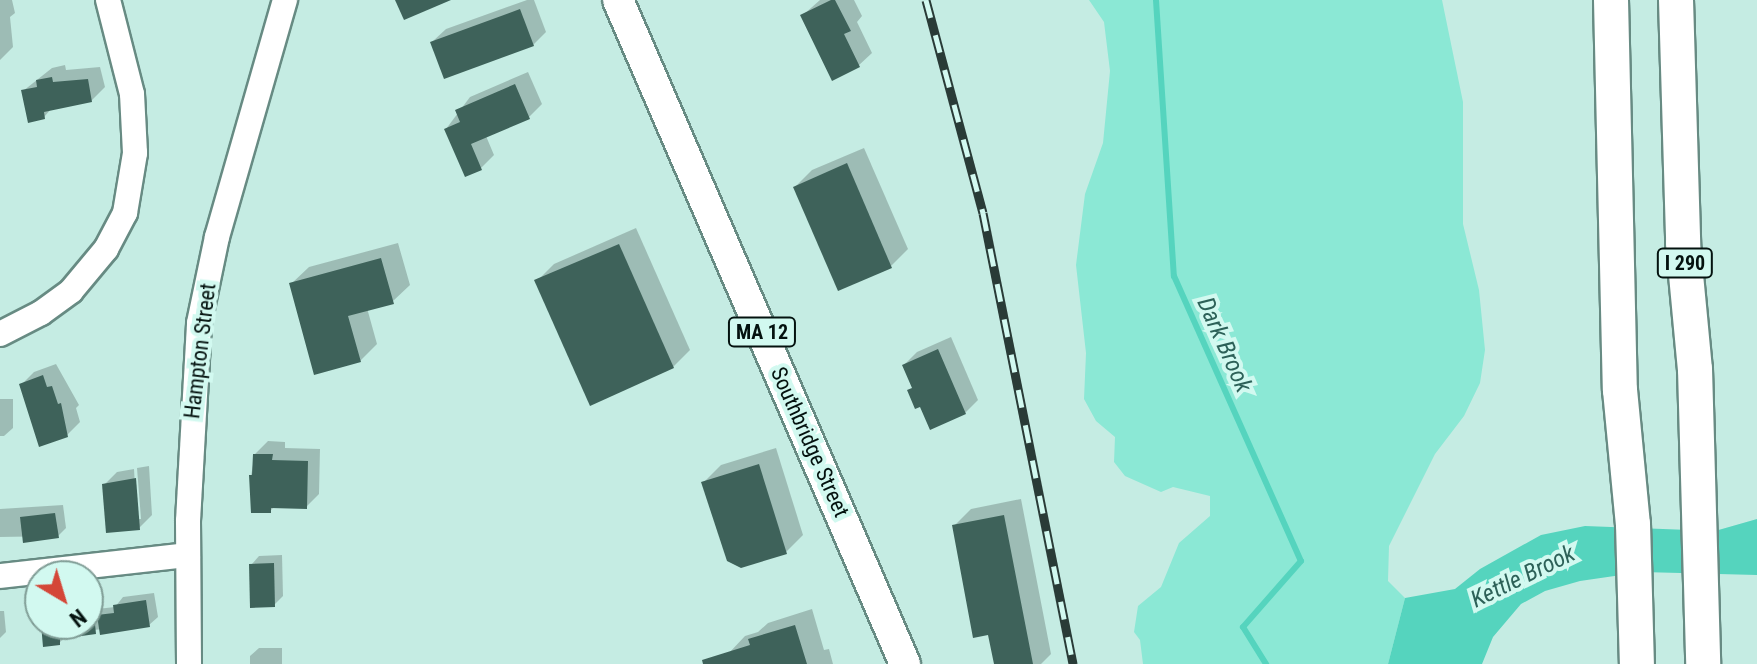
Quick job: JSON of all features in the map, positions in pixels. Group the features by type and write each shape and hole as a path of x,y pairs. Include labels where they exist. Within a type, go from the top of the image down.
{"highway":[{"path":"1611,0 1620,390 1633,524 1637,664"},
{"name":"I 290","path":"1676,0 1683,243 1695,369 1703,664"}],"main road":[{"name":"Southbridge Street","path":"618,0 905,664"}],"street":[{"path":"0,334 41,313 71,291 106,249 125,213 135,153 132,94 108,0"},
{"name":"Hampton Street","path":"189,664 192,393 201,309 217,237 285,0"},
{"path":"0,576 188,555"}],"shaded area":[{"path":"1089,0 1442,0 1463,102 1463,224 1479,290 1485,350 1480,383 1464,416 1435,454 1389,546 1388,581 1405,598 1388,664 1143,664 1140,640 1134,632 1138,606 1161,587 1179,543 1210,516 1210,496 1173,487 1161,492 1125,476 1114,462 1115,437 1096,421 1084,399 1086,353 1076,265 1085,194 1103,143 1110,71 1104,22"}],"water":[{"name":"Kettle Brook","path":"1757,519 1757,575 1642,572 1580,581 1545,591 1521,604 1493,637 1482,664 1388,664 1405,598 1455,589 1480,569 1541,535 1585,526 1715,531"}],"building":[{"path":"395,0 451,0 404,20"},
{"path":"835,0 851,31 844,34 860,67 832,81 800,15"},
{"path":"520,9 534,46 444,79 430,42"},
{"path":"52,77 53,82 88,79 92,102 44,112 45,119 28,123 21,90 37,87 36,80"},
{"path":"515,84 530,119 471,144 482,170 465,177 444,129 460,122 455,110"},
{"path":"847,163 892,268 838,291 793,187"},
{"path":"619,244 674,368 590,406 534,280"},
{"path":"381,258 394,304 348,316 361,362 314,375 289,283"},
{"path":"938,349 966,414 930,430 920,407 915,409 907,390 912,388 902,365"},
{"path":"43,375 47,387 52,386 58,404 61,403 68,437 39,447 19,384"},
{"path":"253,454 273,454 272,460 308,461 307,509 271,508 271,513 251,513 249,475 252,475"},
{"path":"759,464 787,554 741,568 727,561 701,482"},
{"path":"136,478 140,530 106,533 102,484"},
{"path":"55,513 59,538 23,543 20,517"},
{"path":"1004,515 1033,664 994,664 988,635 973,638 952,525"},
{"path":"274,563 275,607 250,608 249,564"},
{"path":"146,600 150,627 104,634 104,614 114,613 113,605"},
{"path":"795,625 807,664 703,664 702,660 750,645 748,639"},
{"path":"42,640 60,640 60,645 43,647"}],"waterway":[{"name":"Dark Brook","path":"1156,0 1174,276 1301,561 1243,627 1266,664"}],"railway":[{"path":"926,0 983,213 1073,664"}]}
